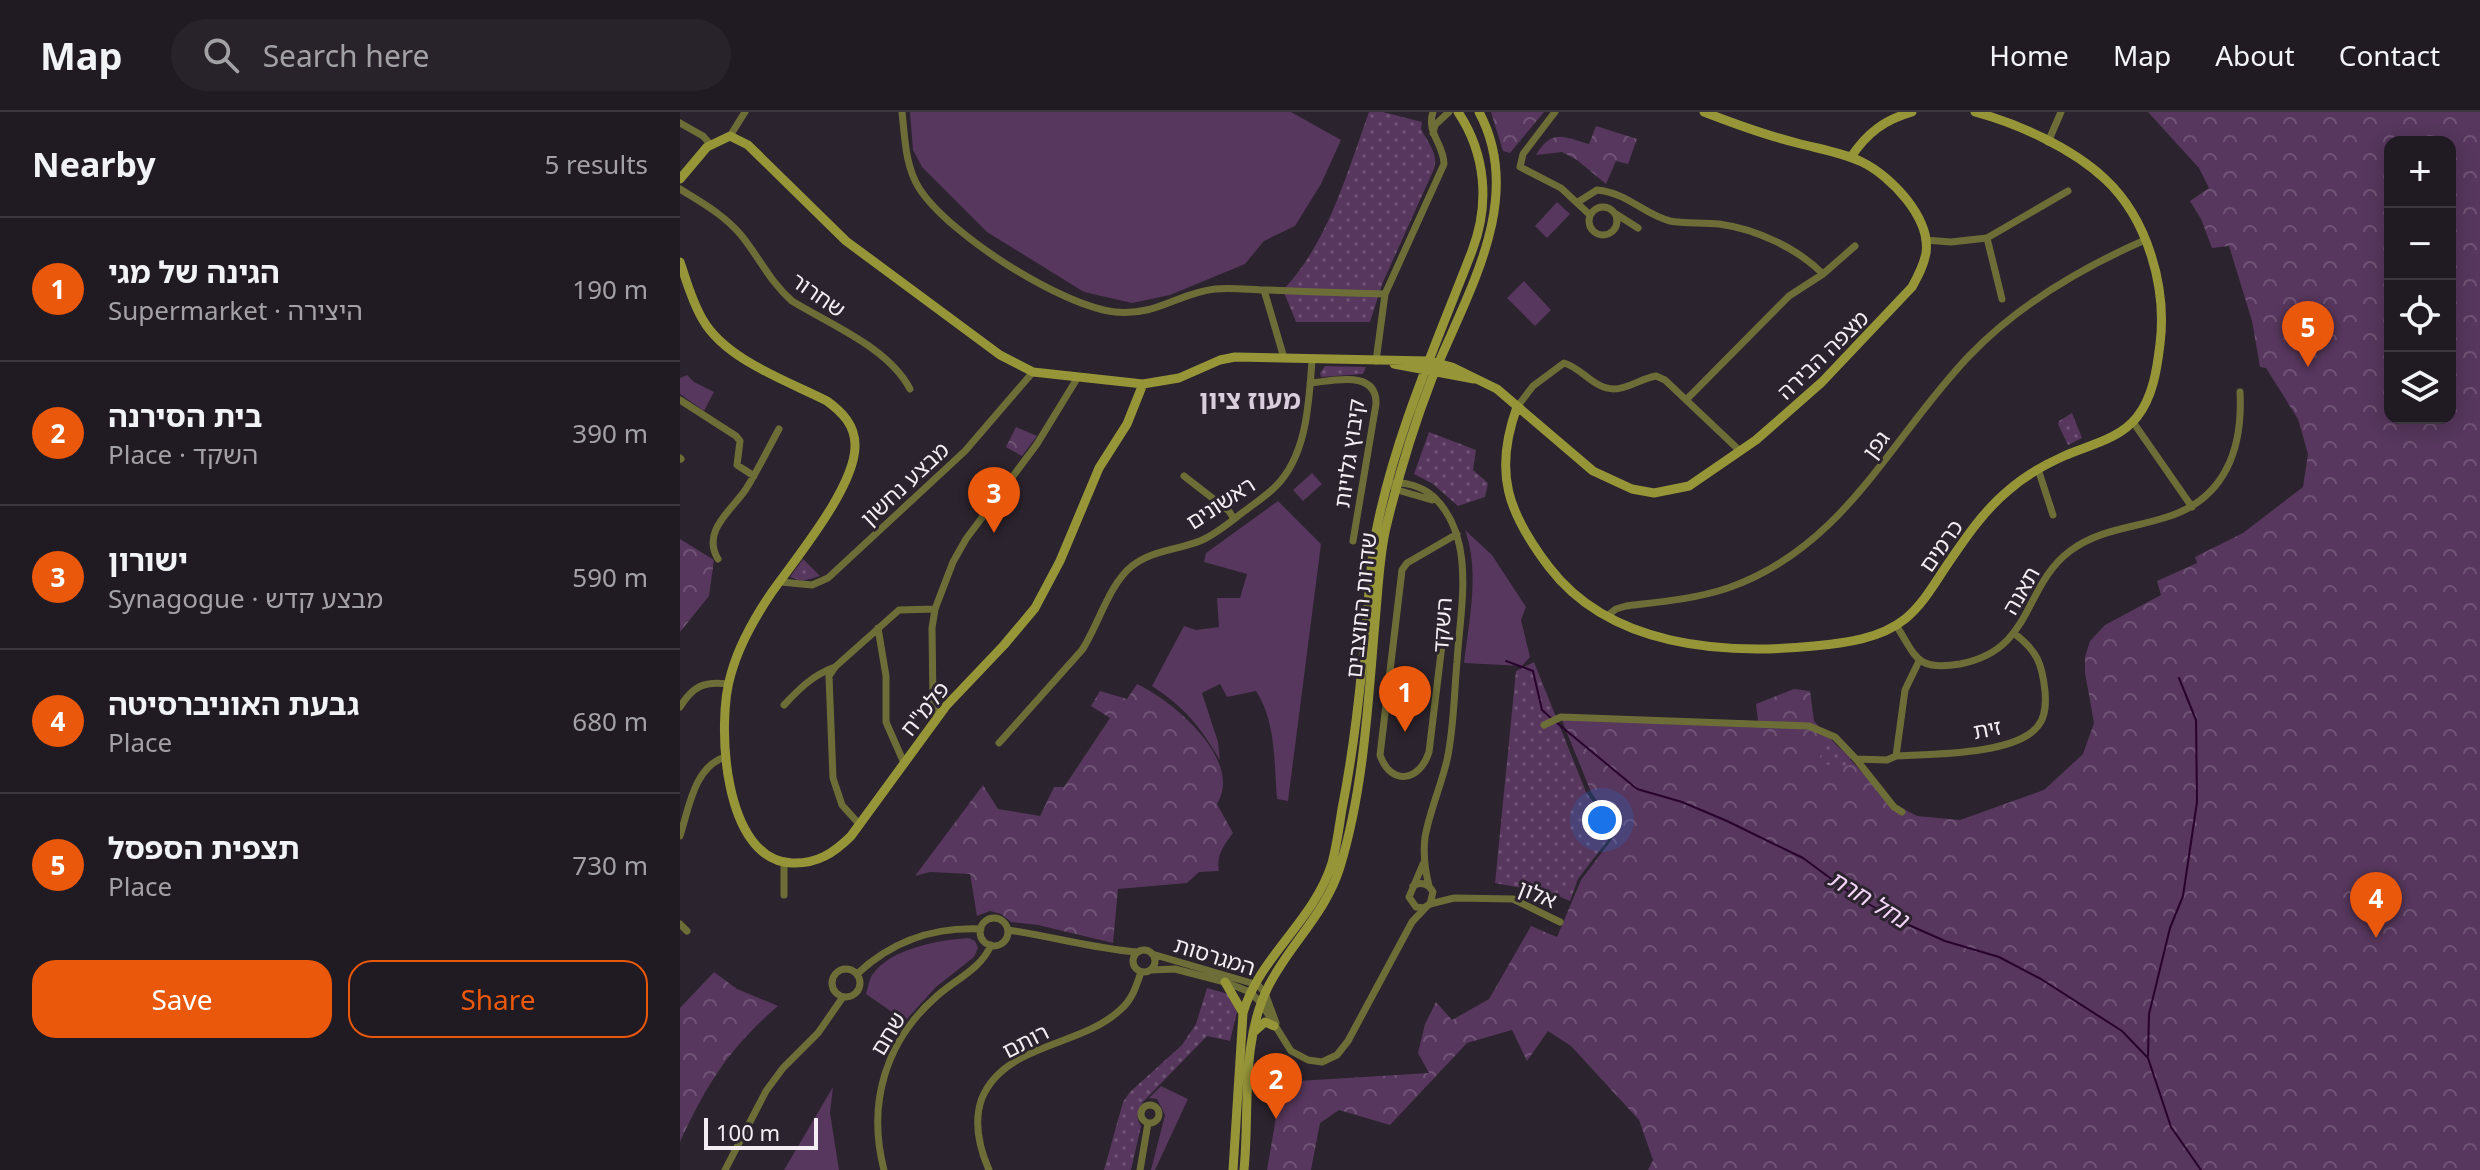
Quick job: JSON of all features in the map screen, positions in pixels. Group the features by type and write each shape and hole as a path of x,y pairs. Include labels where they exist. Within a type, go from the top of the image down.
{"street":[{"path":"680,179 698,156 711,145 730,136 745,112"},
{"path":"902,112 910,170 932,206 954,227 1052,292 1091,307 1137,313 1160,308 1206,290 1385,294"},
{"path":"1377,361 1385,294 1442,172 1444,157 1430,125 1433,112"},
{"path":"1433,135 1435,125 1449,112"},
{"name":"שדרות החוצבים","path":"1233,1170 1243,1013 1252,988 1311,909 1332,862 1354,743 1376,533 1483,213 1481,166 1469,131 1458,112"},
{"path":"1555,112 1523,154 1520,167 1561,188 1590,215 1591,229 1604,236 1616,228 1616,214"},
{"path":"1704,112 1774,137 1866,163 1894,186 1917,216 1925,240 1951,242 1987,238 2068,191"},
{"path":"1851,157 1877,126 1912,112"},
{"path":"1975,112 2027,130 2092,167 2108,182 2136,222 2157,277 2162,306 2162,335 2151,390 2133,422 2192,507"},
{"path":"2048,142 2061,112"},
{"name":"שדרות החוצבים","path":"1432,367 1484,253 1494,221 1494,157 1481,114"},
{"path":"680,123 703,136 711,145"},
{"path":"730,136 748,145 846,241 1000,355 1033,372 1143,384"},
{"name":"שחרור","path":"680,189 729,222 780,290 792,301 885,359 902,373 910,389"},
{"path":"1578,202 1597,190 1607,191 1621,195 1670,221 1740,229 1796,253 1823,274"},
{"path":"1590,215 1604,206 1638,228"},
{"path":"1987,238 2002,299"},
{"name":"מצפה הבירה","path":"1143,384 1179,378 1220,360 1235,357 1377,361 1432,367 1485,381 1593,471 1632,489 1654,493 1689,486 1740,451 1822,382 1897,304 1921,271 1925,240"},
{"name":"גפן","path":"1607,616 1626,606 1727,588 1775,567 1797,553 1849,507 1932,398 1990,335 2064,282 2145,240"},
{"path":"1686,400 1789,296 1823,274 1855,246"},
{"path":"680,262 704,322 724,345 827,401 848,419 853,431 854,457 843,487 753,624 728,684 723,732 734,799 757,847 770,858 784,863 784,895"},
{"path":"1264,290 1284,358"},
{"name":"ראשונים","path":"999,743 1082,650 1093,635 1115,587 1131,567 1160,551 1209,537 1275,487 1287,472 1303,432 1312,360"},
{"path":"1517,407 1533,386 1564,363 1603,387 1612,389 1656,376 1665,380 1740,451"},
{"name":"מבצע נחשון","path":"781,582 812,585 828,578 965,451 1033,372"},
{"path":"937,718 933,702 932,628 935,609 953,562 966,539 1030,454 1078,377"},
{"name":"קיבוץ גלויות","path":"1310,383 1354,379 1370,384 1374,390 1376,404 1353,541"},
{"name":"פלמ\"ח","path":"784,863 811,862 838,848 860,825 937,718 1035,608 1060,561 1099,468 1127,424 1143,384"},
{"name":"תאנה","path":"1919,661 1925,666 1976,660 2004,645 2015,634 2044,580 2069,552 2099,536 2192,507 2208,495 2233,456 2241,432 2240,392"},
{"path":"680,400 736,436 740,441 737,465 754,476"},
{"name":"כרמים","path":"1517,407 1504,463 1513,508 1555,574 1585,603 1607,616 1674,641 1775,649 1835,644 1877,634 1896,625 1914,611 1991,506 2038,469 2110,438 2133,422"},
{"path":"718,559 713,544 719,521 754,476 779,429"},
{"path":"2038,469 2053,515"},
{"path":"1184,476 1229,511 1234,519"},
{"name":"שדרות החוצבים","path":"1244,1170 1253,1033 1261,1003 1278,970 1317,917 1340,867 1361,766 1382,548 1394,485"},
{"name":"השקד","path":"1394,485 1425,490 1444,508 1457,534 1463,567 1448,752 1427,827 1424,860 1430,887"},
{"path":"1444,628 1426,762 1410,777 1399,776 1387,769 1380,755 1402,570 1407,563 1457,534"},
{"path":"860,825 842,805 833,778 829,676 835,667 899,610 935,609"},
{"path":"1896,625 1919,661 1905,690 1896,756"},
{"path":"878,628 886,676 886,722 904,763"},
{"name":"זית","path":"1856,759 1887,760 1896,756 1953,753 2029,735 2039,726 2046,705 2045,687 2033,648 2015,634"},
{"path":"784,705 818,673 835,667"},
{"path":"680,707 690,691 700,685 713,682 728,684"},
{"path":"1544,725 1561,717 1809,726 1835,737 1894,807 1902,812"},
{"path":"1429,752 1448,752"},
{"path":"680,836 702,774 709,764 725,757"},
{"name":"השקד","path":"1413,886 1424,860"},
{"path":"1261,1003 1291,1051 1308,1060 1322,1062 1337,1055 1348,1041 1412,922 1429,905 1433,896 1430,887 1421,883 1413,886 1409,893 1412,922"},
{"name":"אלון","path":"1430,887 1454,898"},
{"name":"אלון","path":"1429,905 1454,898 1513,899 1560,922"},
{"path":"1410,901 1420,908 1429,905"},
{"path":"995,918 1003,921 1008,930 1003,942 991,945 982,939 981,929 987,920 995,918"},
{"path":"680,924 687,931"},
{"path":"857,974 885,951 915,937 945,929 981,929"},
{"path":"1008,930 1112,949 1146,950 1156,962 1151,970 1141,972 1112,949"},
{"name":"שחם","path":"884,1170 877,1131 877,1108 888,1062 899,1039 916,1017 937,996 981,962 991,945"},
{"path":"1133,963 1138,952"},
{"name":"המגרסות","path":"1152,954 1265,993"},
{"name":"המגרסות","path":"1151,970 1167,968 1252,988 1261,1003"},
{"path":"845,970 857,974 860,984 852,996 843,997 834,989 835,976 845,970"},
{"name":"רותם","path":"989,1170 977,1127 980,1103 992,1082 1012,1064 1111,1018 1131,998 1141,972"},
{"path":"1225,982 1243,1013"},
{"path":"1265,993 1281,1036"},
{"path":"725,1170 766,1091 783,1068 818,1033 843,997"},
{"path":"1253,1033 1265,1022 1274,1026"},
{"path":"1140,1170 1148,1123"}],"green space":[{"path":"910,112 1291,112 1341,140 1321,184 1295,226 1264,241 1245,264 1170,295 1132,303 1084,292 987,232 922,167 913,150"},
{"path":"1369,112 1383,112 1422,122 1421,129 1434,153 1434,169 1383,282 1370,322 1296,322 1283,290 1299,271 1324,229"},
{"path":"1491,112 1544,112 1510,153 1503,151"},
{"path":"2148,112 2480,112 2480,1170 1648,1170 1653,1160 1639,1120 1571,1046 1548,1031 1527,1061 1512,1030 1467,1043 1390,1125 1339,1110 1320,1123 1311,1170 1267,1170 1282,1082 1429,1073 1418,1053 1425,1024 1436,1002 1452,1020 1489,999 1531,926 1557,937 1581,880 1618,831 1591,792 1561,718 1758,721 1756,704 1794,689 1810,691 1814,721 1890,802 1917,816 1960,820 2044,790 2083,754 2094,723 2085,673 2085,657 2090,641 2105,625 2161,595 2157,581 2197,563 2195,557 2243,533 2303,487 2308,454 2298,419 2266,368 2260,367 2252,321 2229,246 2212,248 2190,201 2209,188 2199,168"},
{"path":"1596,126 1637,139 1628,164 1616,161 1606,184 1562,152 1536,155 1553,138 1565,137 1589,144"},
{"path":"1557,202 1570,214 1547,238 1535,226"},
{"path":"1524,281 1551,310 1535,326 1507,298"},
{"path":"1325,366 1366,367 1363,374 1321,377"},
{"path":"687,375 714,392 704,411 680,394 680,378"},
{"path":"2072,413 2082,438 2068,445 2058,424"},
{"path":"1016,427 1037,436 1022,456 1006,447"},
{"path":"1429,432 1476,450 1473,470 1488,483 1485,497 1458,506 1433,484 1414,474"},
{"path":"1312,473 1322,484 1303,501 1293,490"},
{"path":"1278,501 1321,544 1288,801 1277,799 1271,729 1256,691 1227,697 1220,684 1202,693 1218,742 1220,760 1191,718 1152,686 1184,626 1196,630 1219,627 1217,598 1240,598 1247,574 1204,562 1206,553"},
{"path":"1465,530 1492,555 1526,607 1521,620 1530,657 1522,666 1464,663 1473,579"},
{"path":"680,539 714,560 709,596 680,632"},
{"path":"803,559 820,576 802,581 790,577"},
{"path":"1534,662 1586,792 1614,832 1578,879 1570,901 1554,894 1495,883 1516,671"},
{"path":"1137,684 1168,704 1201,734 1221,769 1223,787 1217,804 1233,833 1220,855 1219,871 1199,872 1187,883 1118,889 1113,943 1038,925 1011,922 1001,914 990,911 977,916 970,874 930,872 915,876 983,785 998,809 1040,816 1054,787 1064,787 1110,718 1091,706 1100,691 1127,699"},
{"path":"1828,744 1837,746 1851,757 1846,766 1818,764 1823,747"},
{"path":"969,938 975,941 978,948 974,957 936,987 905,1021 866,994 872,975 891,958 930,943"},
{"path":"714,972 737,989 778,1006 746,1037 721,1068 680,1142 680,1008"},
{"path":"1207,988 1228,994 1237,1012 1230,1041 1207,1036 1143,1102 1138,1114 1141,1126 1131,1170 1104,1170 1123,1102 1182,1045 1196,1024"},
{"path":"1161,1086 1188,1099 1155,1170 1151,1170 1165,1115 1157,1099 1149,1098"},
{"path":"833,1087 830,1113 839,1170 784,1170"}],"waterway":[{"name":"נחל חרת","path":"1506,661 1533,671 1542,710 1552,719"},
{"path":"2148,1056 2149,1014 2170,928 2183,896 2197,802 2196,720 2179,678"},
{"name":"נחל חרת","path":"1557,723 1637,789 1682,802 1803,858 1853,895 1893,918 1945,941 1999,957 2041,979 2122,1031 2148,1058 2171,1127 2201,1170"}],"place":[{"name":"תצפית הספסל","path":"2308,367"},
{"name":"ישורון","path":"994,533"},
{"name":"הגינה של מגי","path":"1405,732"},
{"name":"גבעת האוניברסיטה","path":"2376,938"},
{"name":"בית הסירנה","path":"1276,1119"}],"district":[{"name":"מעוז ציון","path":"1250,399"}]}
